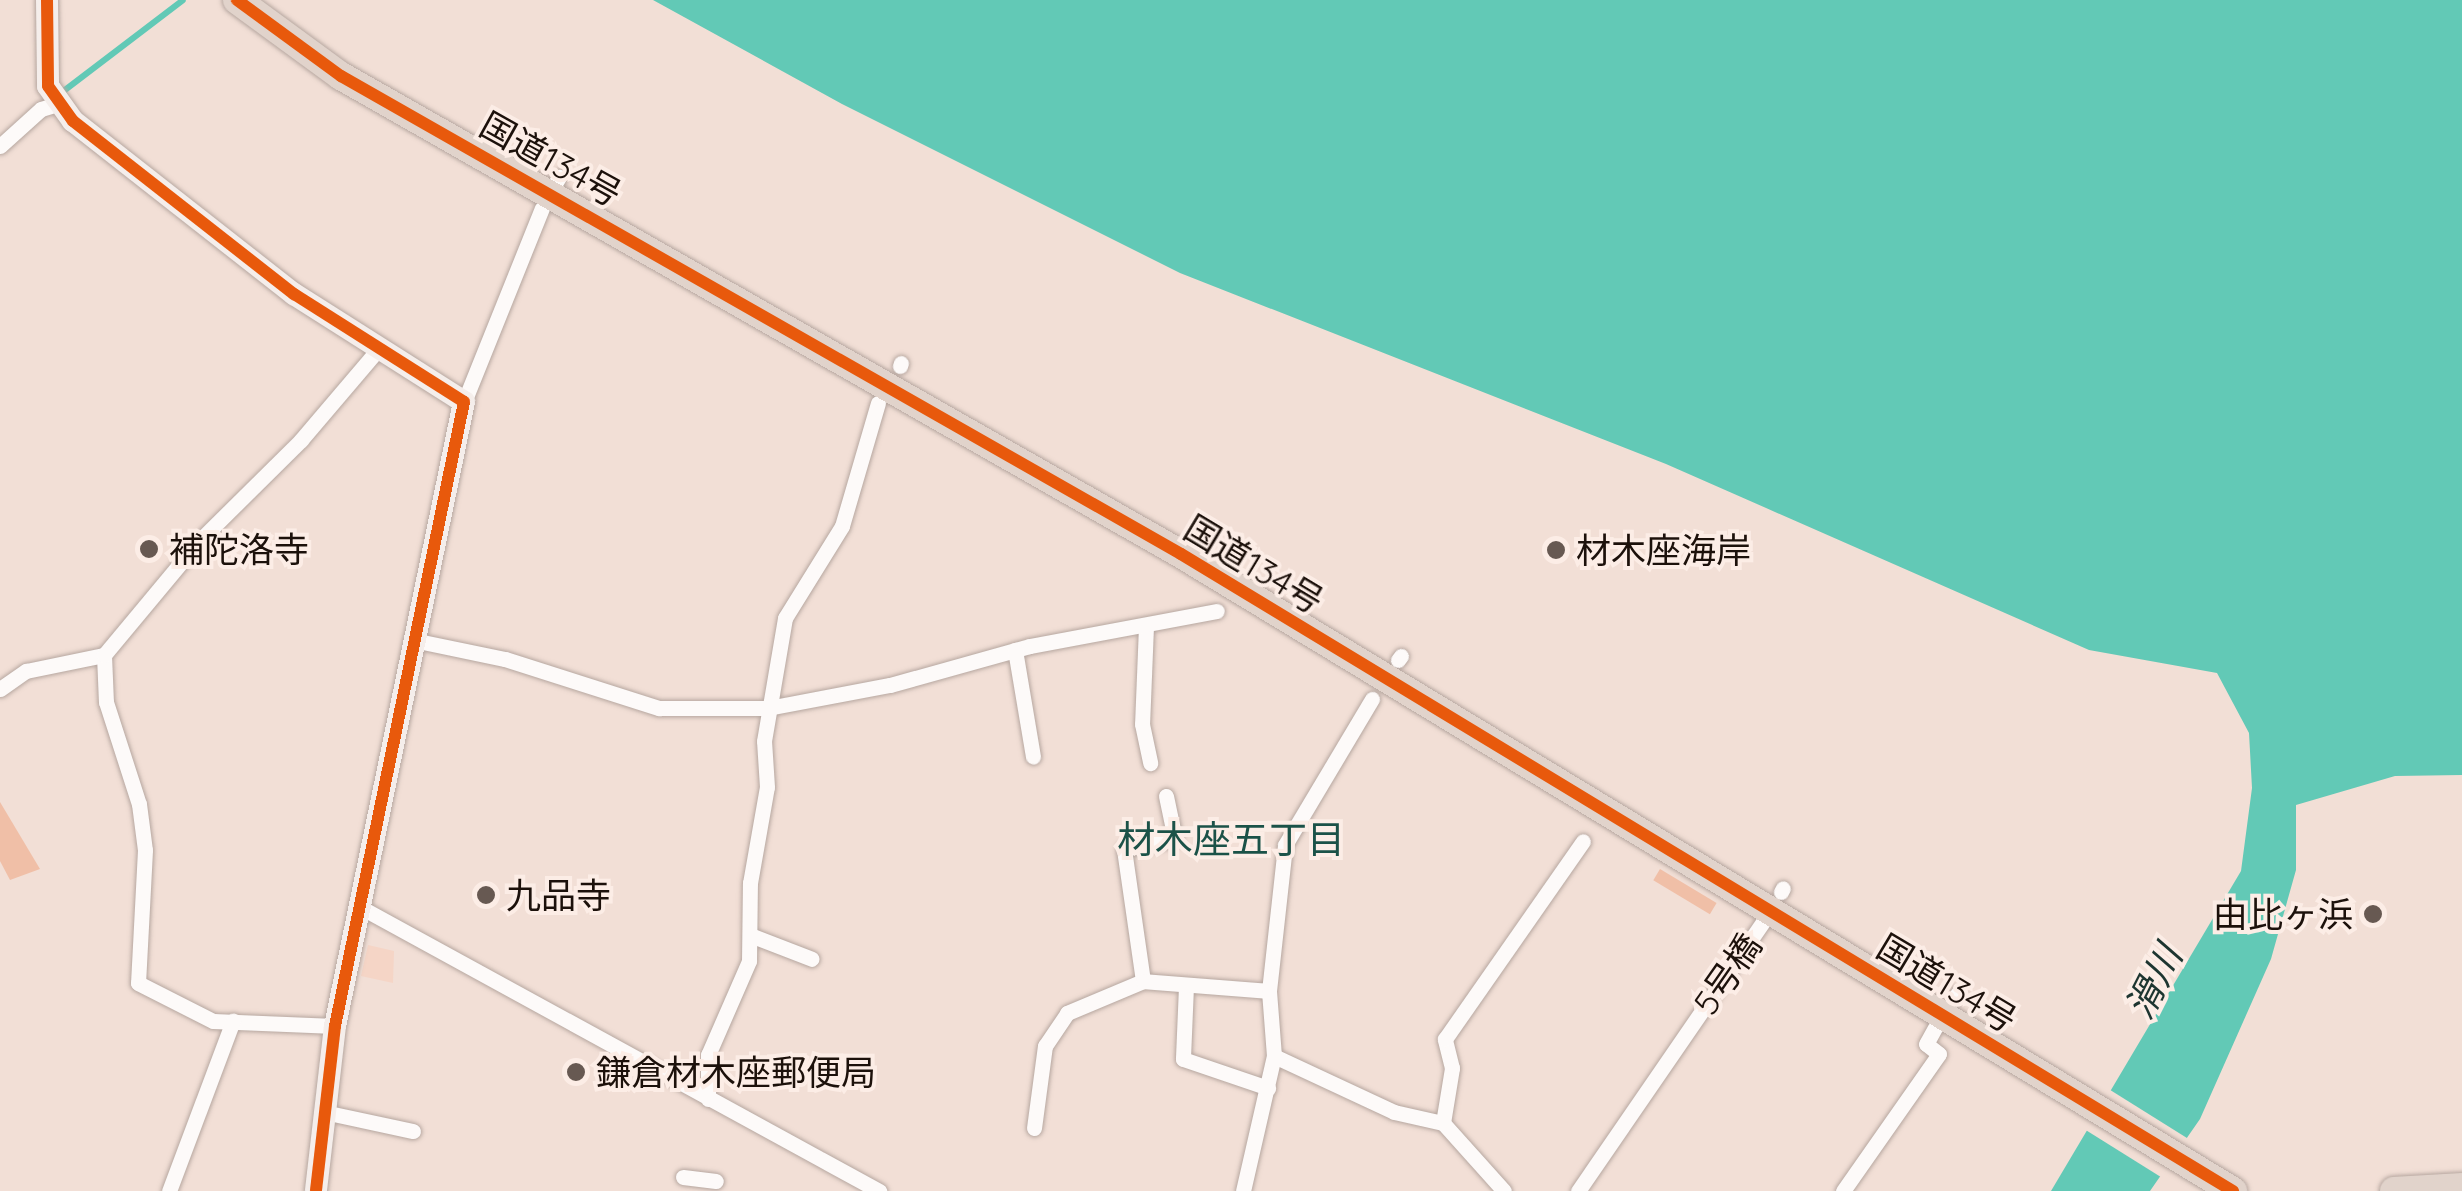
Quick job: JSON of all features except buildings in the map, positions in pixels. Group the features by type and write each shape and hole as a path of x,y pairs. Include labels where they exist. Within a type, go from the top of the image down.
{"highway":[{"name":"国道134号","path":"237,0 341,76 1164,544 2233,1191"},
{"path":"2394,1191 2462,1187"}],"street":[{"path":"47,0 53,97 118,162 376,352 454,389 464,402"},
{"path":"0,146 53,97"},
{"path":"316,1191 335,1026 464,402 508,280 541,209"},
{"path":"0,689 26,670 104,655 198,542 300,440 376,352"},
{"path":"708,1098 708,1055 749,960 768,708 784,656 786,618 842,526 864,434 878,403"},
{"path":"413,640 505,659 659,708 768,708 890,685 1015,650 1217,611"},
{"path":"1146,626 1142,724 1150,763"},
{"path":"1015,650 1034,756"},
{"path":"104,655 106,702 139,804 145,850 138,983 213,1021 335,1026"},
{"path":"1243,1191 1274,1056 1269,991 1285,845 1372,699"},
{"path":"1143,981 1124,849 1175,839 1166,796"},
{"path":"1442,1123 1452,1068 1445,1039 1584,840"},
{"path":"360,907 879,1191"},
{"name":"5号橋","path":"1578,1191 1762,923"},
{"path":"750,935 812,959"},
{"path":"1034,1128 1045,1046 1056,1023 1143,981 1269,991"},
{"path":"1186,986 1182,1059 1268,1088"},
{"path":"169,1191 232,1021"},
{"path":"1843,1191 1939,1054 1926,1044 1936,1028"},
{"path":"1274,1056 1394,1112 1442,1123 1504,1191"},
{"path":"324,1112 413,1131"},
{"path":"683,1177 716,1181"}],"shaded area":[{"path":"0,802 40,869 10,880 0,861"},
{"path":"1660,869 1717,903 1710,914 1653,880"},
{"path":"368,945 394,951 393,983 361,976"}],"water":[{"path":"653,0 2462,0 2462,775 2395,776 2296,805 2296,870 2271,959 2200,1119 2150,1191 2051,1191 2241,871 2252,788 2249,733 2217,673 2089,650 1666,464 1180,273 842,104"}],"pier":[{"path":"2107,1088 2191,1140 2166,1180 2082,1128"}],"waterway":[{"path":"61,93 183,0"}],"cycle path":[{"path":"47,0 48,86 73,121 294,294 464,402 335,1026 316,1191"},
{"path":"237,0 341,76 1181,554 2233,1191"}],"place":[{"name":"補陀洛寺","path":"149,549"},
{"name":"材木座海岸","path":"1556,550"},
{"name":"九品寺","path":"486,895"},
{"name":"由比ヶ浜","path":"2373,914"},
{"name":"鎌倉材木座郵便局","path":"576,1072"}],"district":[{"name":"材木座五丁目","path":"1231,840"}],"water label":[{"name":"滑川","path":"2154,982"}]}
